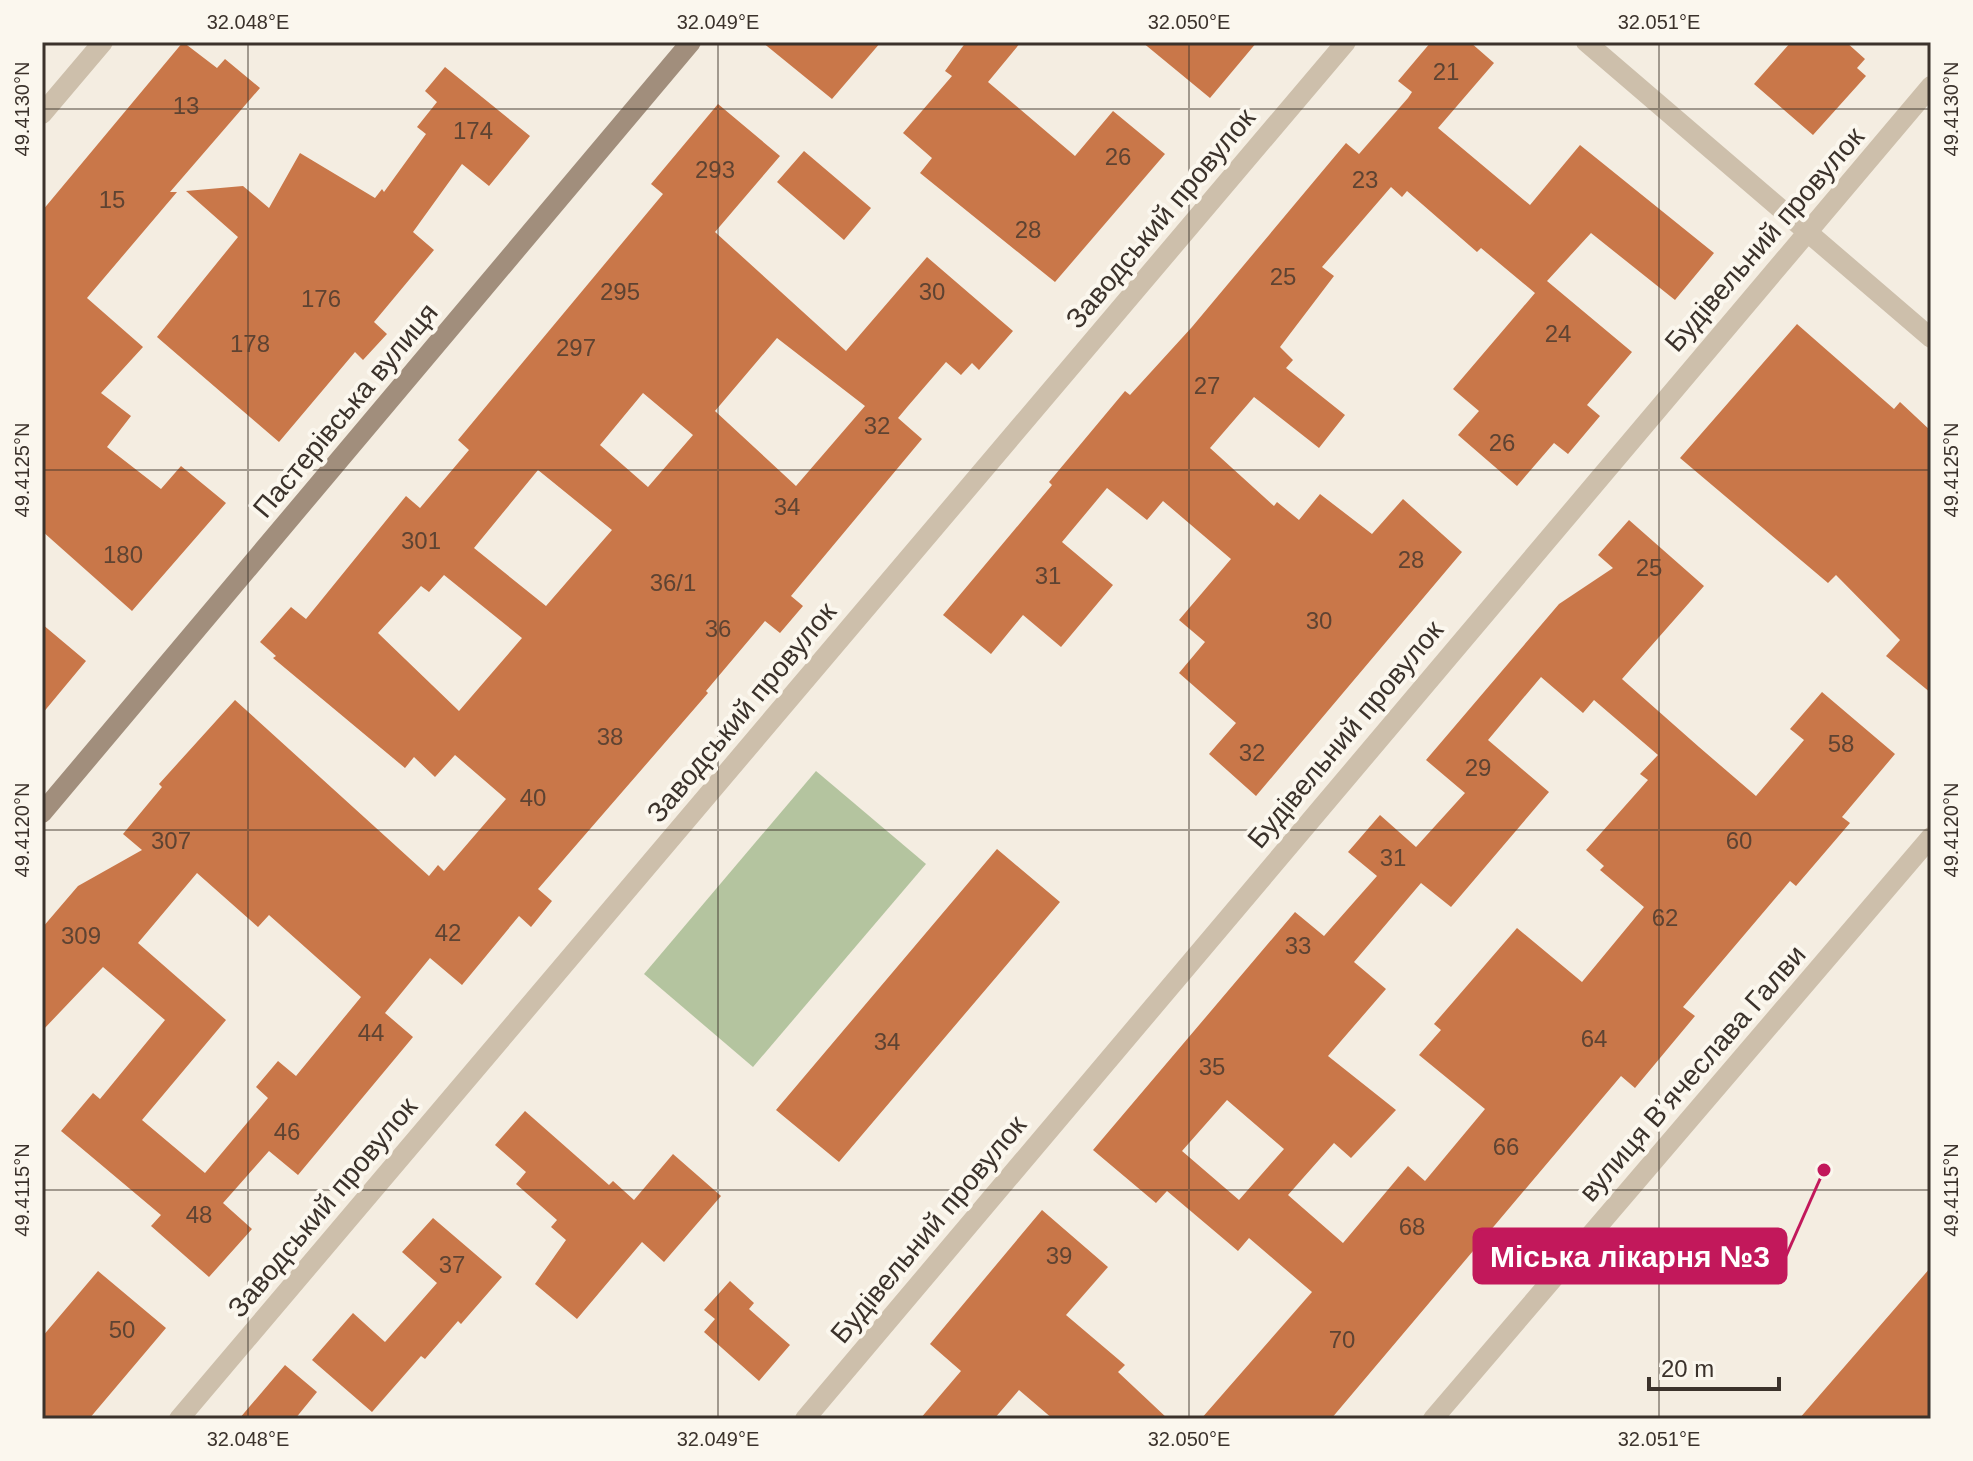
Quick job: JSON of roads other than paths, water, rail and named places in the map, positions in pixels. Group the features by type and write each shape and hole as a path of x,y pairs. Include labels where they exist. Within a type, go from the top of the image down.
{"main road":[{"name":"Пастерівська вулиця","path":"42,813 691,42"}],"street":[{"path":"42,114 103,42"},
{"name":"Заводський провулок","path":"179,1419 1346,42"},
{"path":"1586,42 1931,338"},
{"name":"Будівельний провулок","path":"805,1419 1931,86"},
{"name":"вулиця Вʼячеслава Галви","path":"1433,1419 1931,837"}],"place":[{"name":"Міська лікарня №3","path":"1824,1170"}]}
